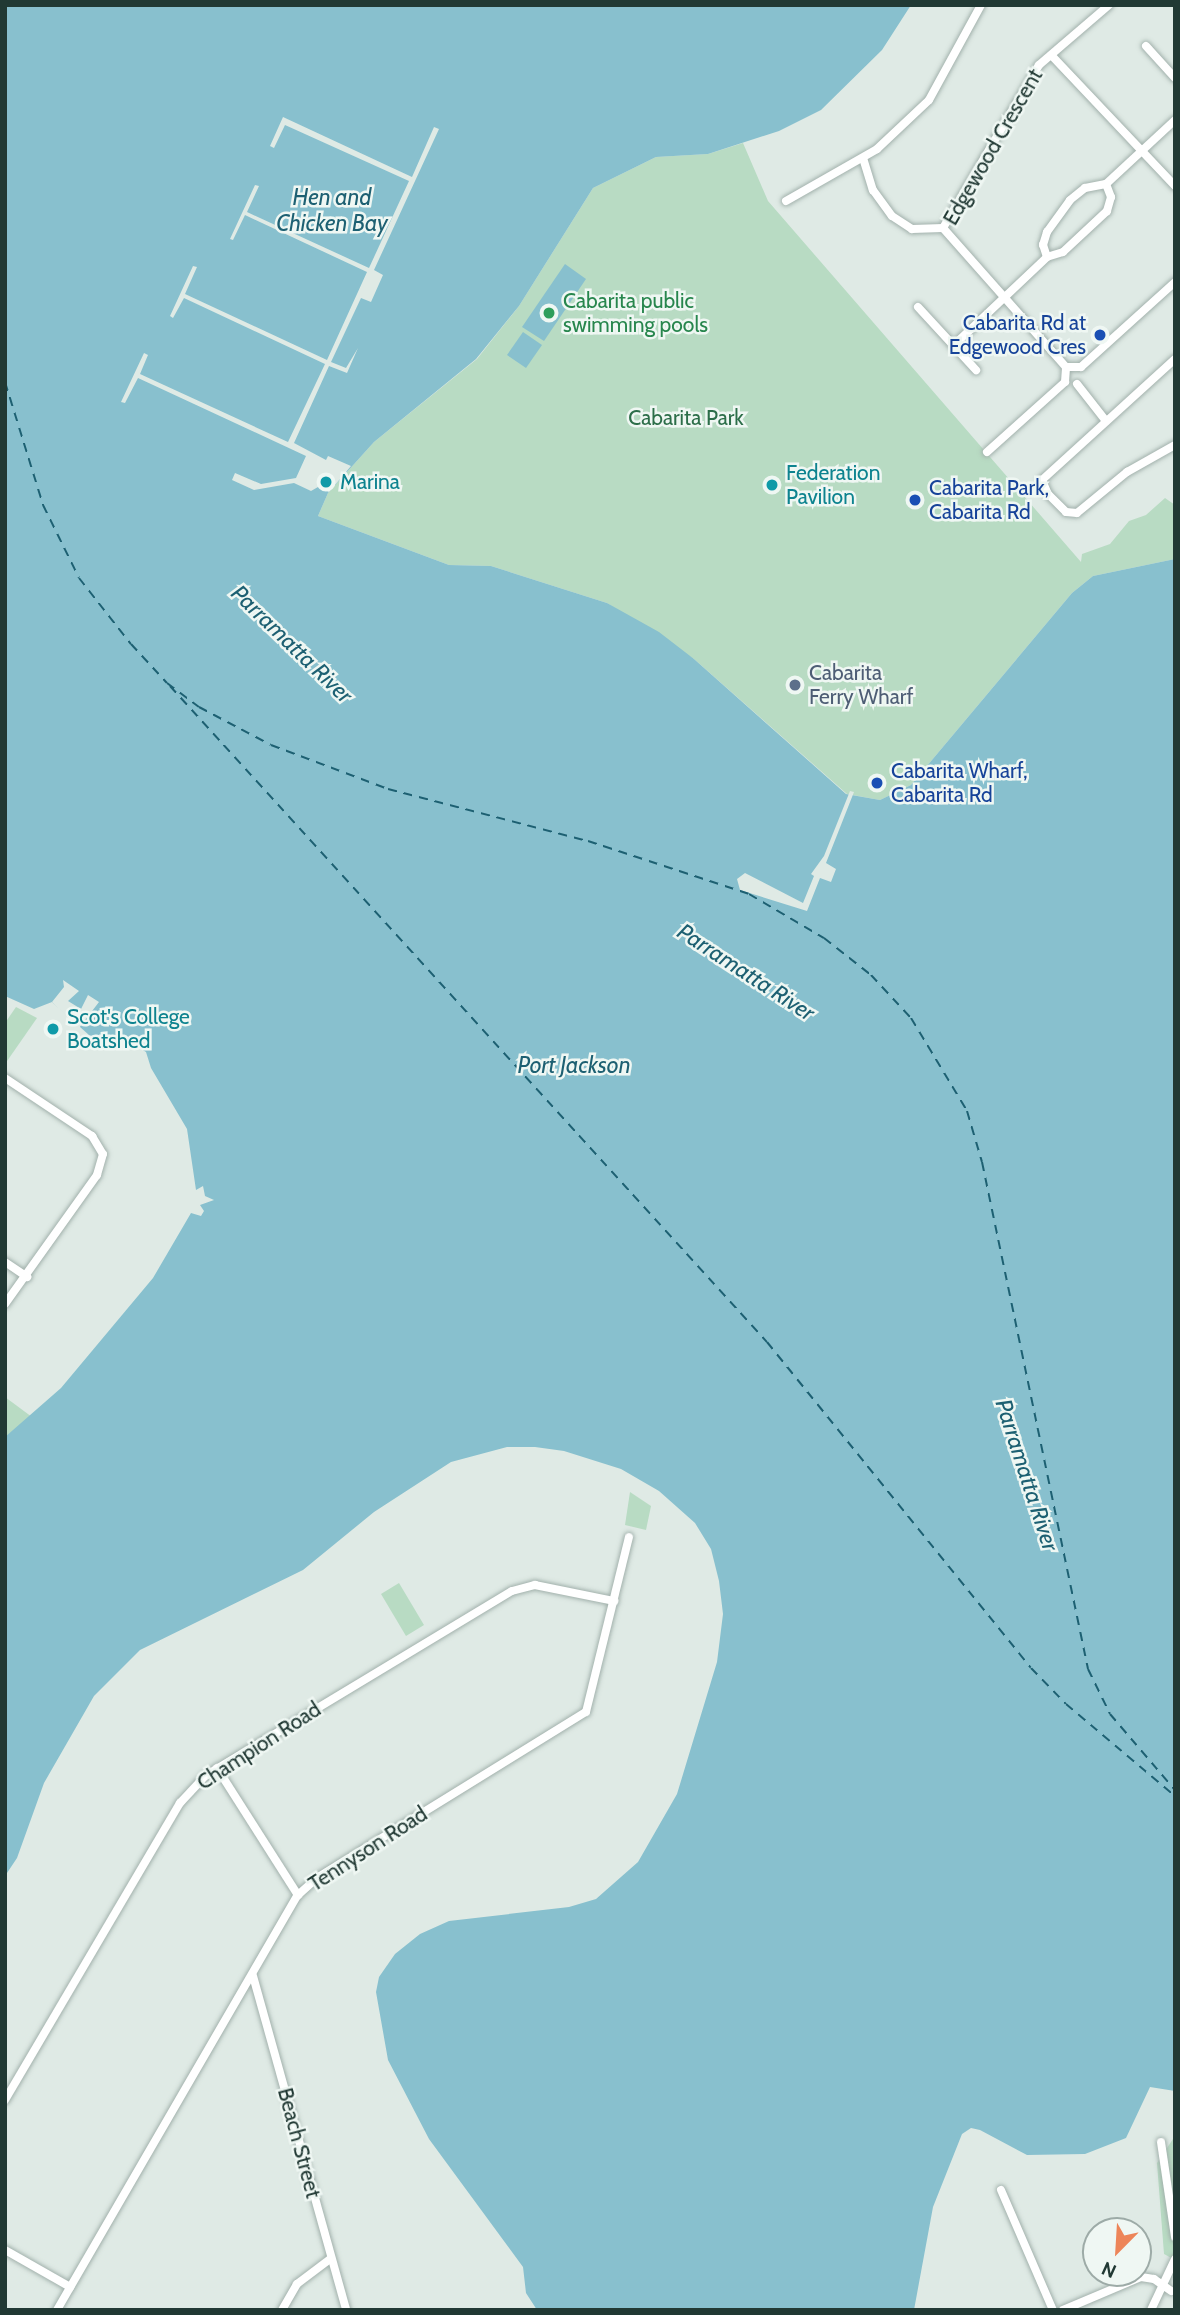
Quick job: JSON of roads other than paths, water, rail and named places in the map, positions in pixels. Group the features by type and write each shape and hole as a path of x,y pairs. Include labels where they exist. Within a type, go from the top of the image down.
{"street":[{"path":"786,201 863,158 929,100 981,5"},
{"name":"Edgewood Crescent","path":"1066,367 943,228 1039,65 1053,57 1109,5"},
{"path":"1146,46 1175,78"},
{"name":"Edgewood Crescent","path":"1053,57 1143,149 1175,186"},
{"path":"1047,257 1043,245 1046,232 1070,200 1085,188 1106,184 1175,120"},
{"path":"863,158 873,190 892,216 912,229 943,228"},
{"path":"953,346 1047,257 1063,252 1107,211 1111,197 1106,184"},
{"path":"987,452 1065,382 1066,367 1081,367 1175,282"},
{"path":"918,307 976,370"},
{"path":"1175,359 1042,480 1048,494 1066,512 1077,513 1128,472 1175,445"},
{"path":"1077,384 1083,377 1081,367"},
{"path":"1065,382 1077,384 1106,421"},
{"path":"5,1079 92,1136 103,1154 97,1175 27,1277 5,1304"},
{"path":"5,1262 27,1277"},
{"name":"Tennyson Road","path":"57,2310 298,1895 317,1878 582,1717 591,1704 629,1537"},
{"name":"Champion Road","path":"5,2100 180,1802 217,1768 512,1591 535,1585 614,1601"},
{"path":"217,1768 298,1895"},
{"name":"Beach Street","path":"253,1976 346,2310"},
{"path":"1161,2142 1175,2237"},
{"path":"1001,2190 1053,2310"},
{"path":"5,2250 70,2287"},
{"path":"282,2310 297,2284 330,2259"},
{"path":"1151,2310 1175,2259"},
{"path":"1063,2310 1141,2277 1163,2284 1171,2291"}],"water":[{"name":"Port Jackson","path":"5,5 911,5 882,50 821,110 779,131 708,154 656,157 593,188 519,306 476,359 374,442 328,493 318,516 449,565 491,566 607,603 659,632 694,659 846,794 880,800 911,785 1072,593 1093,576 1175,559 1175,2091 1150,2087 1126,2138 1085,2154 1027,2155 980,2130 971,2128 962,2134 933,2207 914,2310 537,2310 526,2293 523,2267 429,2139 388,2060 376,1992 379,1977 395,1954 420,1934 449,1921 569,1907 596,1899 638,1862 677,1794 717,1662 723,1614 719,1581 711,1549 695,1523 659,1491 621,1469 564,1451 535,1447 507,1447 451,1462 374,1512 303,1570 140,1650 94,1696 44,1783 17,1858 5,1876 5,1437 61,1388 153,1278 191,1213 201,1216 204,1211 200,1205 214,1200 205,1196 203,1186 196,1190 187,1129 151,1068 146,1052 122,1037 106,1041 89,1035 52,1002 34,1009 5,996"},
{"path":"565,264 586,279 544,341 522,327"},
{"path":"523,332 542,345 526,368 507,355"}],"place":[{"name":"Cabarita public swimming pools","path":"549,313"},
{"name":"Cabarita Rd at Edgewood Cres","path":"1100,335"},
{"name":"Marina","path":"326,482"},
{"name":"Federation Pavilion","path":"772,485"},
{"name":"Cabarita Park, Cabarita Rd","path":"915,500"},
{"name":"Cabarita Ferry Wharf","path":"795,685"},
{"name":"Cabarita Wharf, Cabarita Rd","path":"877,783"},
{"name":"Scot's College Boatshed","path":"53,1029"}],"water label":[{"name":"Hen and Chicken Bay","path":"332,210"},
{"name":"Parramatta River","path":"292,644"},
{"name":"Parramatta River","path":"746,972"},
{"name":"Parramatta River","path":"1027,1475"}],"park label":[{"name":"Cabarita Park","path":"686,418"}]}
